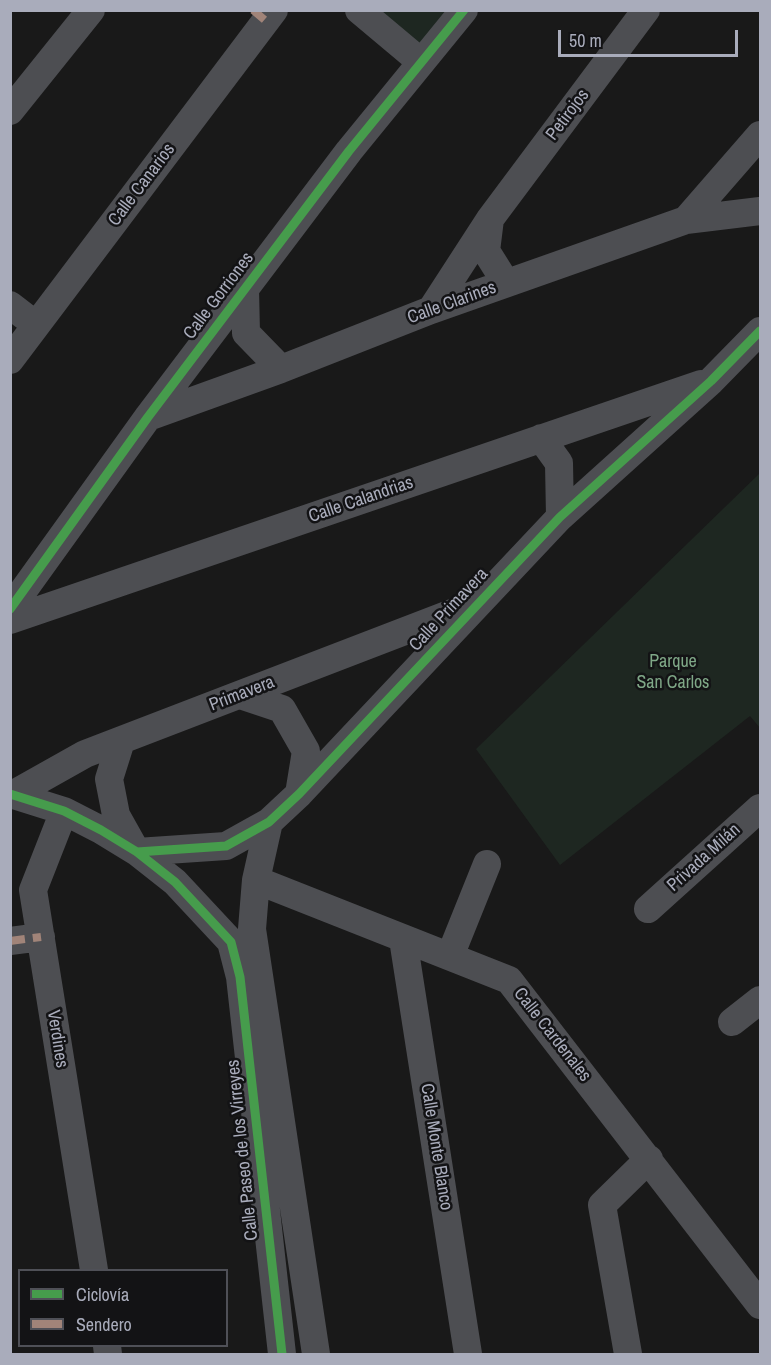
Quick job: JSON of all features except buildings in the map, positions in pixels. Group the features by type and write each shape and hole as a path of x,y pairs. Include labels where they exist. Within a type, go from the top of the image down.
{"street":[{"path":"10,111 91,10"},
{"path":"359,10 421,62"},
{"name":"Petirojos","path":"431,310 489,219 646,10"},
{"name":"Calle Gorriones","path":"10,609 148,417 349,151 460,12"},
{"name":"Calle Canarios","path":"10,360 264,14"},
{"path":"686,220 760,135"},
{"path":"741,158 750,212"},
{"name":"Calle Clarines","path":"148,417 281,369 431,310 686,220 750,212"},
{"path":"489,219 486,251 506,283"},
{"path":"246,288 246,333 281,369"},
{"path":"10,305 36,325"},
{"name":"Calle Primavera","path":"136,852 226,846 269,822 299,794 560,517 711,381 760,331"},
{"name":"Calle Calandrias","path":"10,620 711,381"},
{"path":"542,438 559,463 560,517"},
{"name":"Primavera","path":"11,794 85,754 478,603"},
{"path":"240,695 282,709 306,751 299,794"},
{"path":"121,741 109,778 116,815 136,852"},
{"path":"11,794 64,812 101,830 136,852 241,935"},
{"name":"Privada Milán","path":"648,909 760,808"},
{"name":"Verdines","path":"64,812 33,890 94,1269"},
{"name":"Calle Paseo de los Virreyes","path":"269,822 241,935 240,977 282,1354"},
{"path":"450,956 487,864"},
{"name":"Calle Cardenales","path":"255,880 509,980 760,1305"},
{"name":"Calle Paseo de los Virreyes","path":"241,935 316,1354"},
{"path":"10,941 41,937"},
{"name":"Calle Monte Blanco","path":"404,939 468,1354"},
{"path":"732,1022 760,1000"},
{"path":"628,1354 602,1205 649,1159"}],"green space":[{"path":"456,10 421,62 359,11"},
{"name":"Parque San Carlos","path":"760,473 760,728 750,716 560,865 476,749"}],"marked path":[{"path":"253,10 266,21"},
{"path":"10,941 41,937"}],"cycle path":[{"path":"10,609 148,417 349,151 464,10"},
{"path":"137,852 226,846 269,822 299,794 560,517 711,381 760,331"},
{"path":"10,794 64,811 137,852 175,882 231,942 240,977 282,1354"}]}
